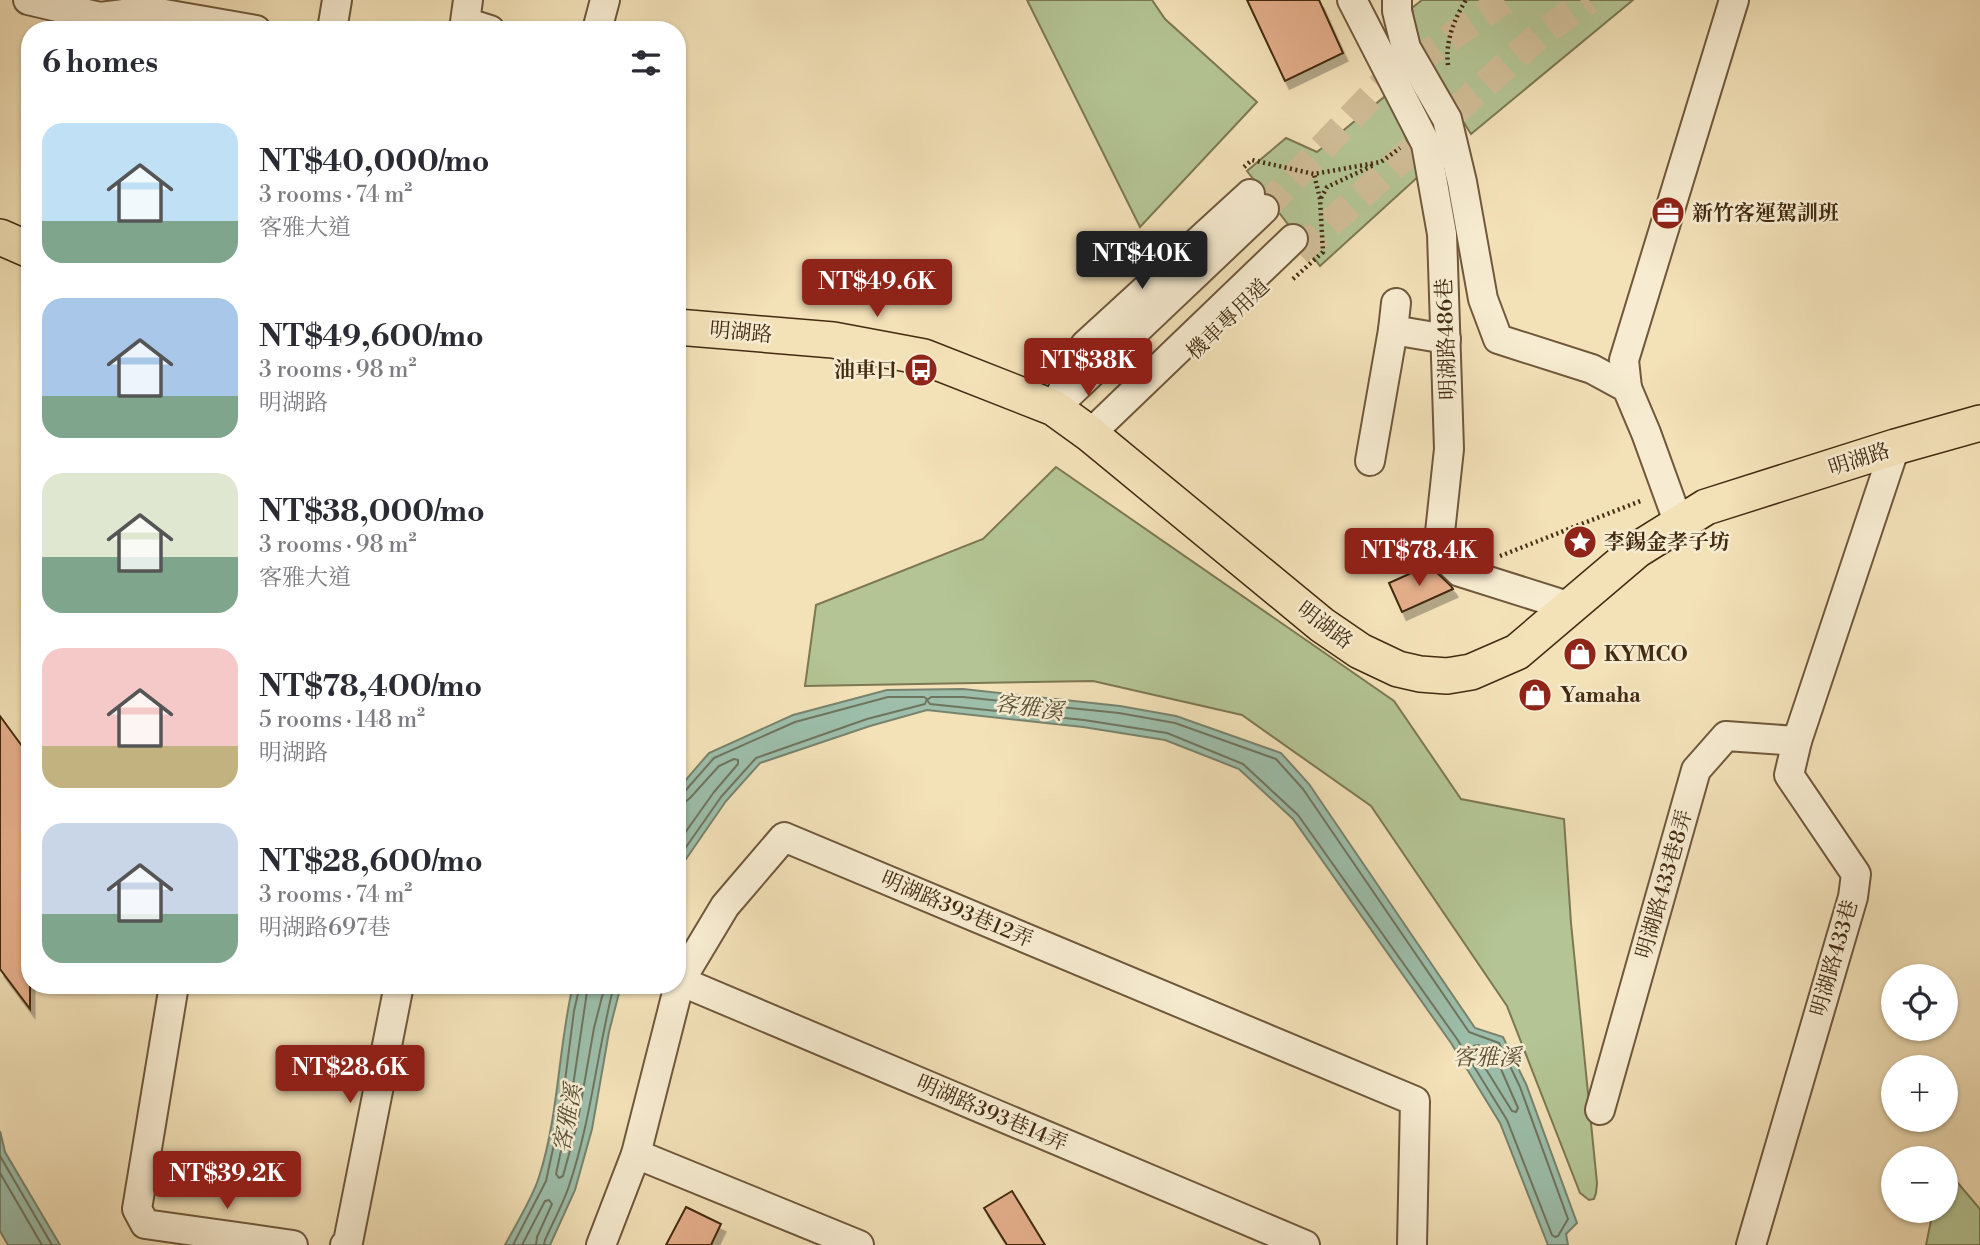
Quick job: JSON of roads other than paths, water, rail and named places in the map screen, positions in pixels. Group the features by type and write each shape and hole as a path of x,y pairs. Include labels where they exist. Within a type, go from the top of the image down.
{"main road":[{"path":"0,237 21,246"},
{"name":"明湖路","path":"686,328 832,340 924,357 1054,408 1090,434 1322,625 1360,651 1398,669 1447,676 1471,672 1517,652 1637,550 1706,507 1980,423"}],"street":[{"path":"28,0 101,16 147,11 204,21"},
{"path":"334,21 337,0"},
{"path":"465,21 468,0"},
{"path":"599,21 605,0"},
{"name":"明湖路486巷","path":"1352,0 1426,144 1442,234 1449,449 1438,551 1460,572 1571,607"},
{"path":"1397,0 1406,48 1447,120 1462,182 1483,299 1498,339 1592,369 1627,388"},
{"path":"1679,524 1627,388 1624,360 1734,0"},
{"path":"1054,408 1257,201"},
{"path":"1090,434 1305,248"},
{"path":"1370,461 1394,316 1446,339"},
{"name":"明湖路433巷","path":"1751,1245 1853,897 1856,874 1789,775 1797,741 1895,447"},
{"name":"明湖路433巷8弄","path":"1600,1110 1696,770 1726,736 1797,741"},
{"name":"明湖路393巷12弄","path":"686,971 724,906 785,837 1415,1101 1412,1245"},
{"name":"明湖路393巷14弄","path":"686,984 1305,1245"},
{"path":"173,994 137,1209 145,1224 293,1245"},
{"path":"345,1245 351,1229 397,994"},
{"name":"明湖路393巷12弄","path":"601,1245 636,1154 677,994"},
{"path":"636,1154 859,1245"}],"water":[{"name":"客雅溪","path":"963,689 1120,706 1176,716 1281,753 1309,784 1475,1028 1503,1037 1526,1084 1577,1223 1566,1234 1568,1245 1548,1245 1500,1123 1451,1043 1293,819 1239,769 1165,740 1083,727 927,710 760,763 726,801 686,859 686,780 709,753 793,715 887,690"},
{"name":"客雅溪","path":"571,994 619,994 609,1032 592,1129 575,1190 550,1245 505,1245 533,1193 546,1154"},
{"path":"0,1131 5,1152 60,1245 8,1245 0,1231"}],"tunnel":[{"path":"1264,209 1382,85 1504,0"},
{"path":"1298,252 1542,33 1589,0"}],"place":[{"name":"新竹客運駕訓班","path":"1668,213"},
{"name":"油車口","path":"921,370"},
{"name":"李錫金孝子坊","path":"1580,542"},
{"name":"KYMCO","path":"1580,654"},
{"name":"Yamaha","path":"1535,695"}]}
